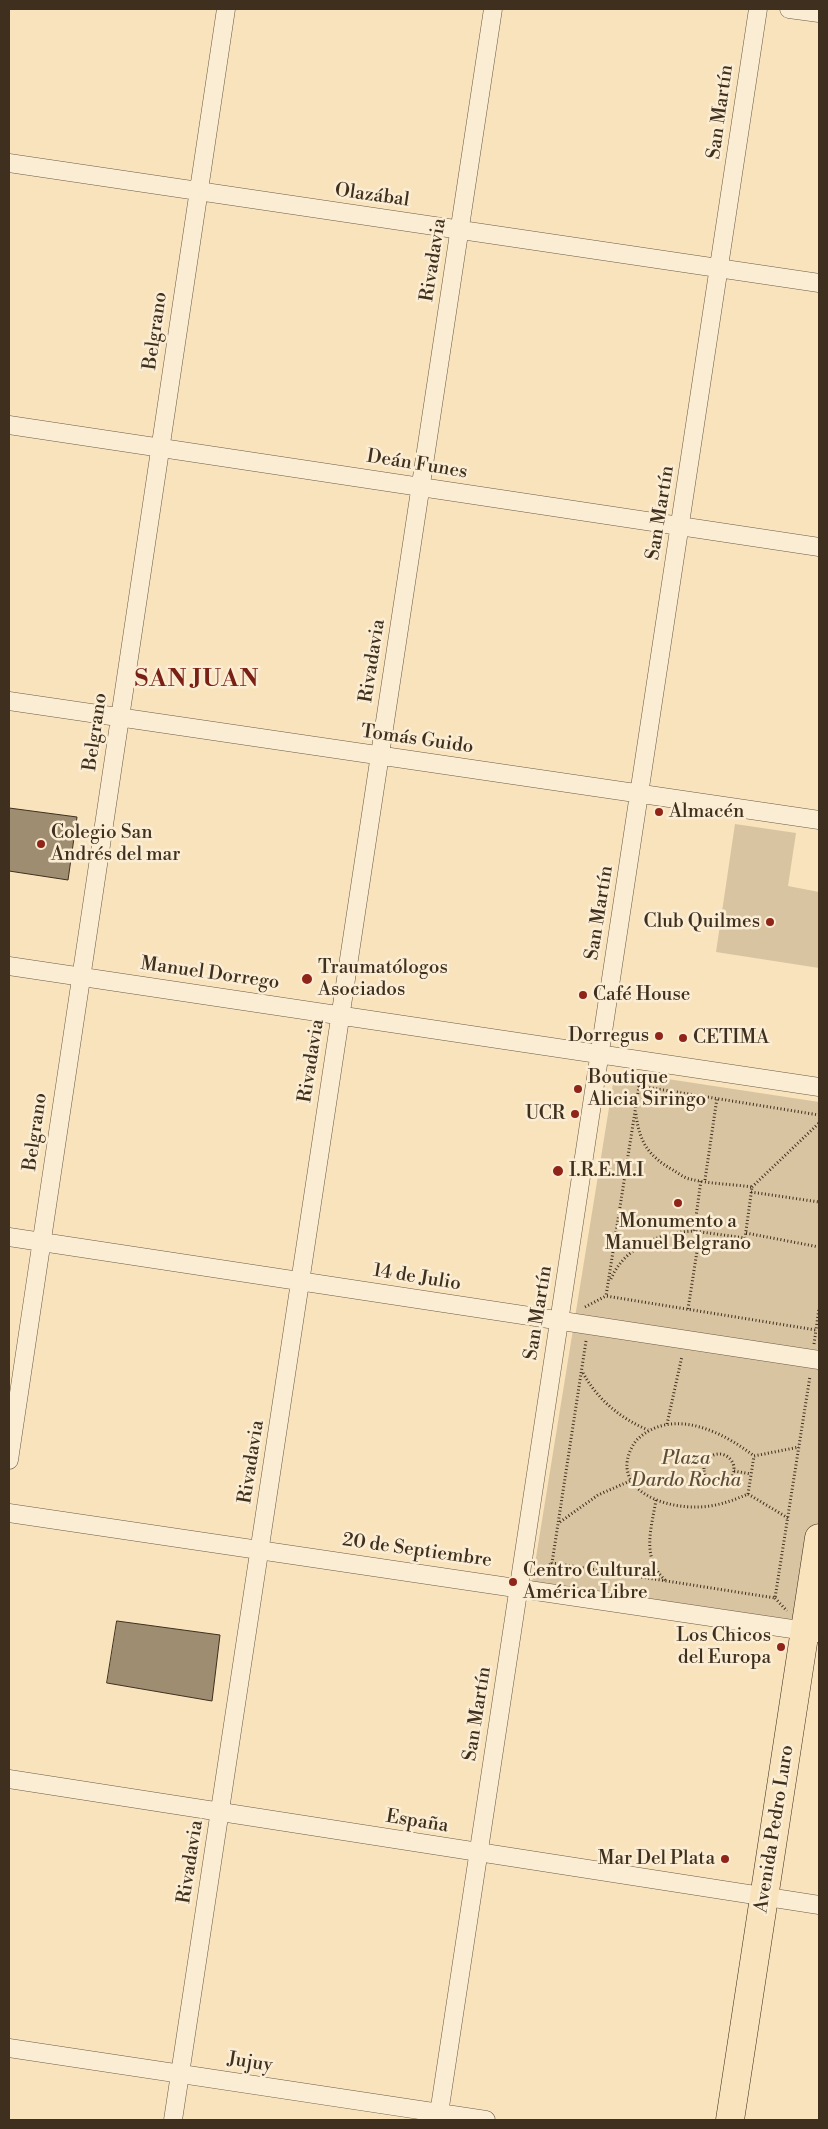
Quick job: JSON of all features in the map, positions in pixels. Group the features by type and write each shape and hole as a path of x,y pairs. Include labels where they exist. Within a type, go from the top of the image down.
{"main road":[{"name":"Avenida Pedro Luro","path":"730,2120 764,1897 812,1632 819,1538"}],"street":[{"name":"Belgrano","path":"9,1460 226,9"},
{"name":"Rivadavia","path":"173,2120 493,9"},
{"name":"San Martín","path":"439,2117 758,9"},
{"path":"789,9 819,13"},
{"name":"Olazábal","path":"9,163 819,283"},
{"name":"Deán Funes","path":"9,425 819,547"},
{"name":"Tomás Guido","path":"9,701 819,820"},
{"name":"Manuel Dorrego","path":"9,966 819,1087"},
{"name":"14 de Julio","path":"9,1237 819,1360"},
{"name":"20 de Septiembre","path":"9,1513 812,1632"},
{"name":"España","path":"9,1779 819,1906"},
{"name":"Jujuy","path":"9,2048 439,2117 486,2120"}],"path":[{"path":"819,1115 639,1086 606,1296 816,1330 819,1308"},
{"path":"694,1231 717,1098"},
{"path":"636,1108 638,1132 649,1152 665,1165 689,1179 752,1186"},
{"path":"608,1286 622,1259 636,1249 661,1237 694,1231 745,1238 752,1186 819,1124"},
{"path":"751,1192 819,1202"},
{"path":"688,1309 700,1232"},
{"path":"746,1233 819,1247"},
{"path":"596,1342 586,1340 552,1563 776,1598 810,1376 800,1374"},
{"path":"672,1354 692,1357"},
{"path":"667,1424 682,1355"},
{"path":"582,1373 606,1404 626,1419 648,1430"},
{"path":"748,1494 717,1505 696,1507 656,1500 630,1480 626,1466 629,1453 636,1439 648,1430 667,1424 684,1424 708,1430 726,1437 754,1456 799,1447"},
{"path":"724,1455 732,1461 734,1471 725,1483 715,1483 707,1478 704,1464 710,1456 724,1455"},
{"path":"748,1494 754,1456"},
{"path":"734,1471 751,1474"},
{"path":"560,1522 598,1495 630,1480"},
{"path":"748,1494 788,1518"},
{"path":"656,1500 650,1530 651,1560 655,1571 666,1581"}],"green space":[{"name":"Club Quilmes","path":"735,824 796,833 788,886 819,892 819,968 716,952"},
{"name":"Plaza Dardo Rocha","path":"615,1071 819,1102 819,1625 532,1582"}],"building":[{"name":"Colegio San Andrés del mar","path":"9,808 77,817 68,880 9,871"},
{"path":"117,1621 220,1635 212,1701 107,1683"}],"place":[{"name":"Almacén","path":"659,812"},
{"name":"Colegio San Andrés del mar","path":"41,844"},
{"name":"Club Quilmes","path":"770,922"},
{"name":"Traumatólogos Asociados","path":"307,979"},
{"name":"Café House","path":"583,995"},
{"name":"Dorregus","path":"659,1036"},
{"name":"CETIMA","path":"683,1038"},
{"name":"Boutique Alicia Siringo","path":"578,1089"},
{"name":"UCR","path":"575,1114"},
{"name":"I.R.E.M.I","path":"558,1171"},
{"name":"Monumento a Manuel Belgrano","path":"678,1203"},
{"name":"Centro Cultural América Libre","path":"513,1582"},
{"name":"Los Chicos del Europa","path":"781,1647"},
{"name":"Mar Del Plata","path":"725,1859"}],"district":[{"name":"SAN JUAN","path":"197,680"}]}
